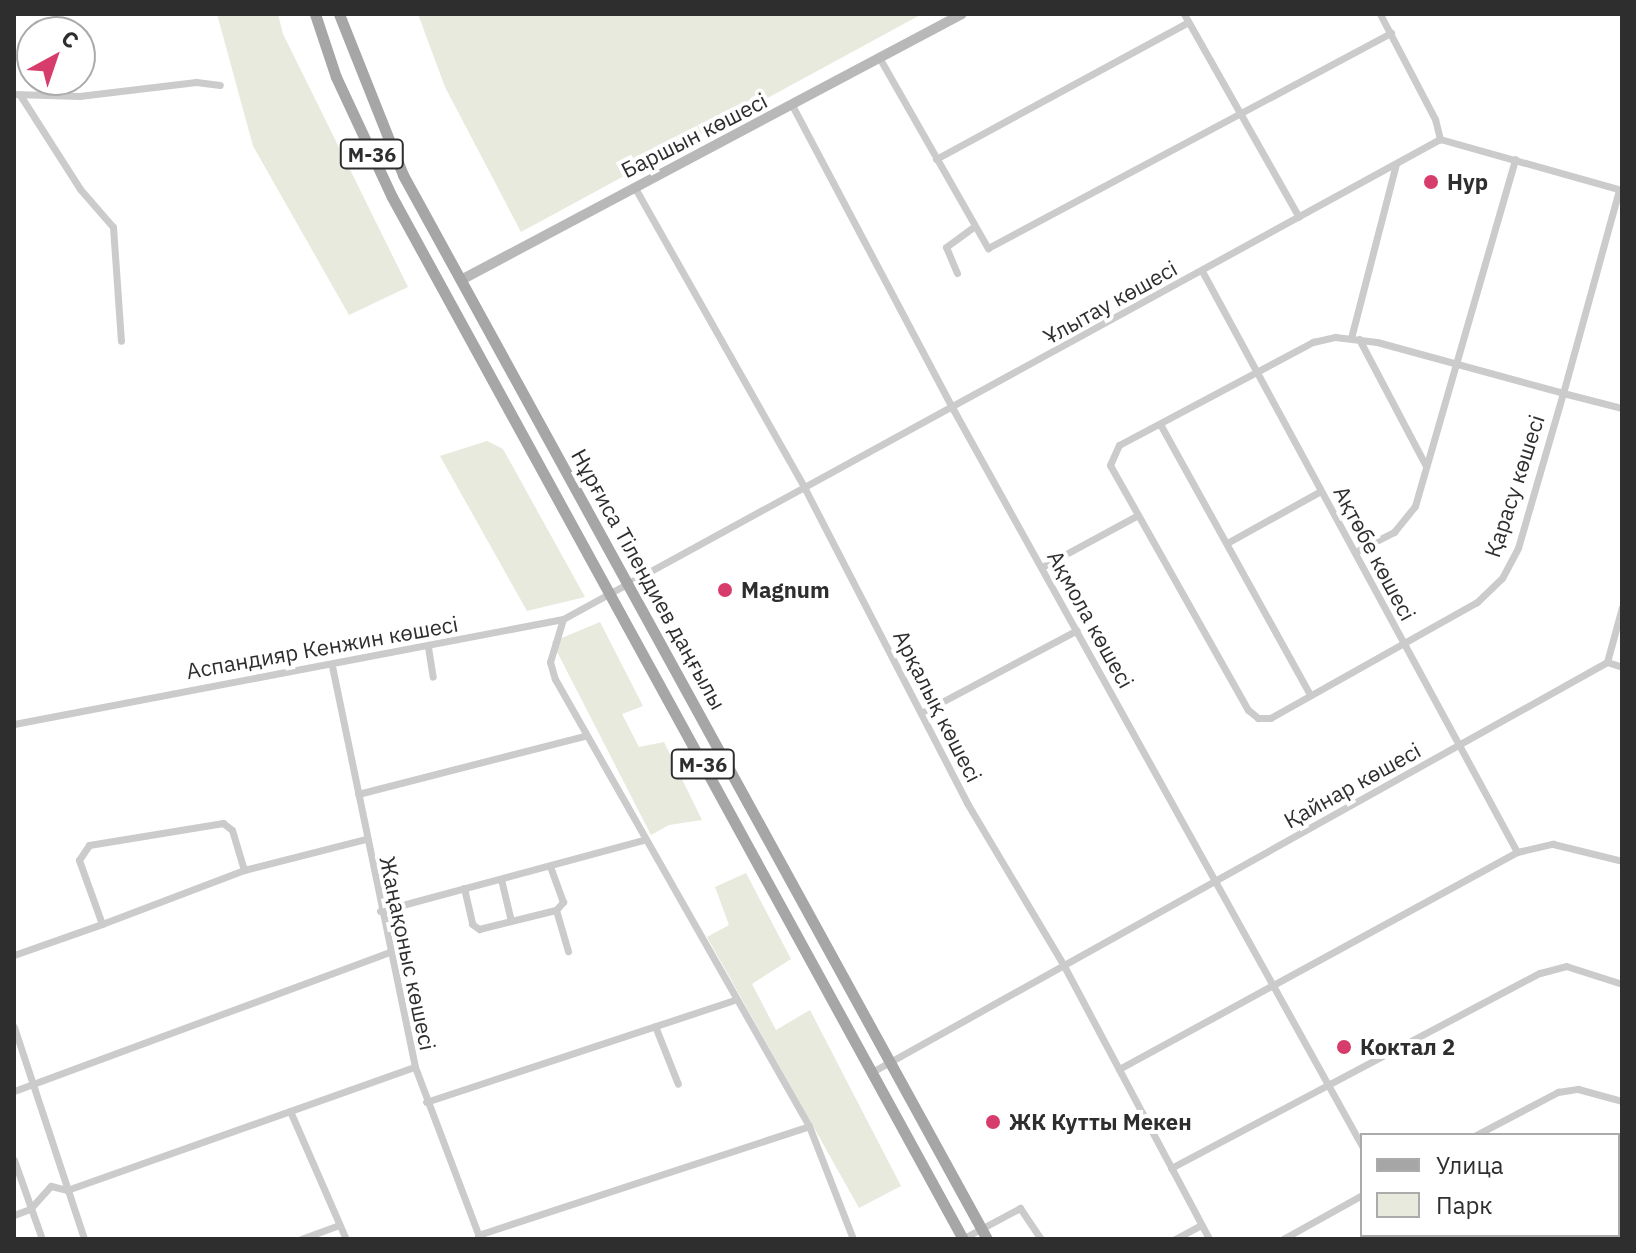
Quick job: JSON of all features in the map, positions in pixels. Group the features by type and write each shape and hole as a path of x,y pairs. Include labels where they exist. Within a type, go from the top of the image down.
{"main road":[{"name":"Нұрғиса Тілендиев даңғылы","path":"315,14 336,77 442,289 963,1239"},
{"name":"Нұрғиса Тілендиев даңғылы","path":"339,14 355,65 403,175 984,1234"}],"street":[{"name":"Баршын көшесі","path":"442,289 793,107 962,14"},
{"path":"1380,14 1440,139 1621,190"},
{"path":"936,159 1186,18 1299,217"},
{"path":"880,59 972,228 988,248 1243,116 1391,33"},
{"path":"96,94 196,82 220,85"},
{"path":"18,96 80,189 113,227 121,341"},
{"name":"Ақмола көшесі","path":"793,107 953,409 1360,1142"},
{"name":"Ұлытау көшесі","path":"627,580 953,409 1440,139"},
{"path":"1355,552 1404,524 1426,466 1515,159"},
{"path":"1396,164 1355,339 1426,466"},
{"name":"Арқалық көшесі","path":"635,188 803,485 923,712 967,803 1063,964 1209,1239"},
{"name":"Қарасу көшесі","path":"1138,515 1248,710 1258,718 1270,718 1477,602 1502,578 1518,548 1621,190"},
{"path":"957,273 946,247 972,228"},
{"name":"Ақтөбе көшесі","path":"1202,271 1517,852"},
{"path":"1042,567 1138,515 1110,465 1119,445 1313,342 1355,339 1622,408"},
{"path":"1160,424 1310,695"},
{"path":"1227,543 1321,491"},
{"name":"Аспандияр Кенжин көшесі","path":"14,724 131,698 332,666 563,619 627,580"},
{"path":"1622,607 1607,662 1622,667"},
{"path":"563,619 550,669 581,720 584,736 809,1126 853,1239"},
{"path":"923,712 1077,630"},
{"path":"428,647 433,677"},
{"name":"Қайнар көшесі","path":"872,1072 1607,662"},
{"name":"Жаңақоныс көшесі","path":"332,666 388,953 415,1067 479,1237"},
{"path":"358,794 584,736"},
{"path":"102,924 79,860 89,845 223,823 232,830 244,870"},
{"path":"14,955 244,870 366,839"},
{"path":"380,911 643,840"},
{"path":"1119,1069 1274,989 1517,852 1553,844 1622,861"},
{"path":"464,888 475,927 556,910 563,902 550,866"},
{"path":"501,879 511,921"},
{"path":"556,910 568,951"},
{"path":"14,1091 388,953"},
{"path":"1171,1168 1330,1088 1540,973 1566,966 1622,984"},
{"path":"426,1102 734,1000"},
{"path":"655,1026 678,1084"},
{"path":"14,1027 84,1239"},
{"path":"14,1215 30,1209 51,1186 67,1190 415,1067"},
{"path":"1480,1133 1558,1092 1578,1089 1622,1101"},
{"path":"290,1111 346,1239"},
{"path":"479,1237 809,1126"},
{"path":"14,1160 42,1239"},
{"path":"1283,1239 1360,1196"},
{"path":"963,1239 984,1234 1020,1208 1041,1239"},
{"path":"301,1239 339,1225"},
{"path":"1175,1239 1201,1225"}],"green space":[{"path":"217,14 278,14 283,34 408,287 349,315 253,146"},
{"path":"418,14 922,14 521,232 445,87"},
{"path":"487,441 503,449 585,597 527,611 440,456"},
{"path":"600,622 643,706 622,714 639,747 664,742 702,820 669,825 651,835 552,642"},
{"path":"746,873 791,959 752,984 776,1030 810,1010 901,1186 859,1208 707,937 729,925 715,887"}],"place":[{"name":"Нур","path":"1431,182"},
{"name":"Magnum","path":"725,590"},
{"name":"Коктал 2","path":"1344,1047"},
{"name":"ЖК Кутты Мекен","path":"993,1122"}]}
